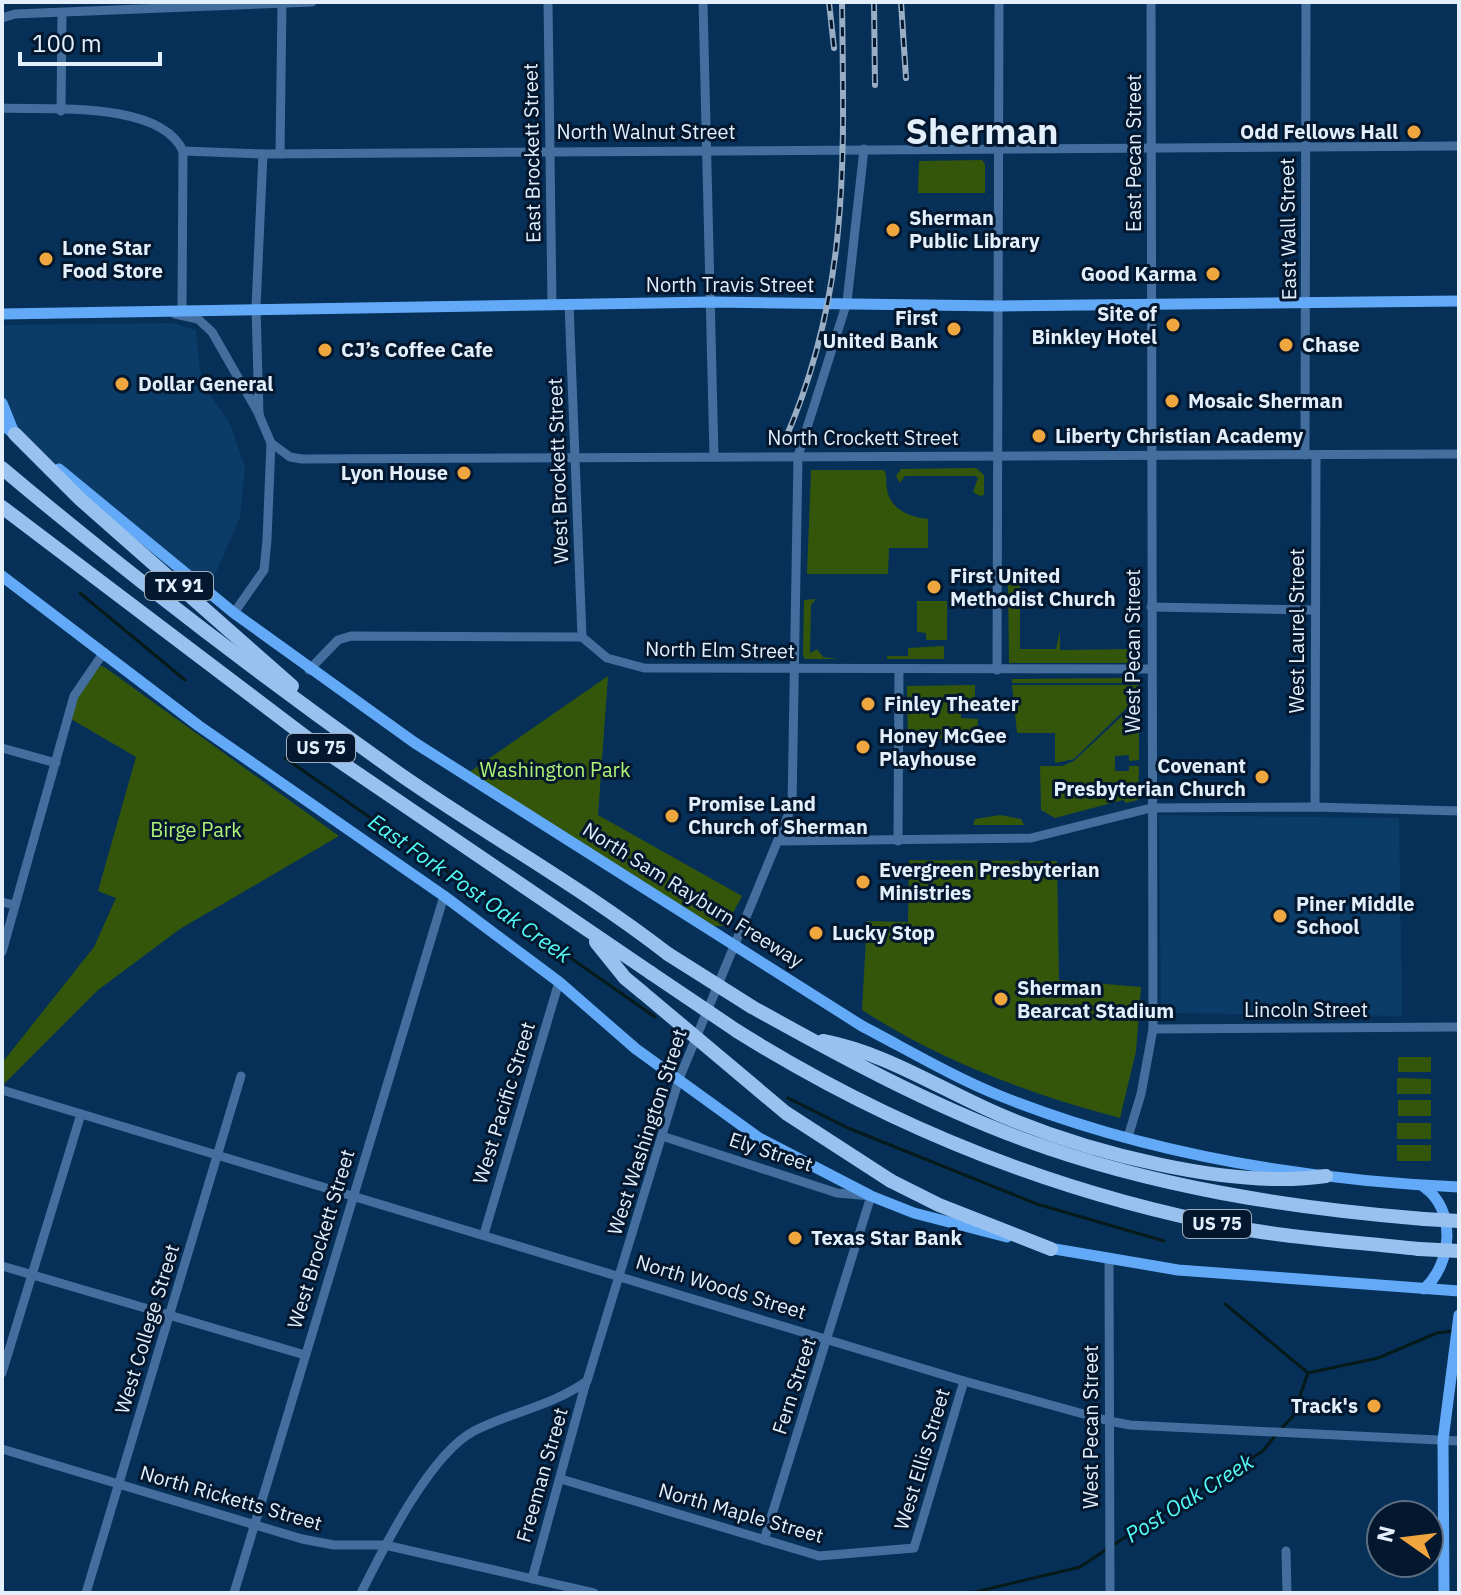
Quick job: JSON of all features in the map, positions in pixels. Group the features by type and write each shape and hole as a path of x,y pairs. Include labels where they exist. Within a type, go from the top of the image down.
{"highway":[{"name":"TX 91","path":"15,434 80,499 346,735"},
{"name":"US 75","path":"2,468 76,531 346,735 436,798 622,919 668,954 805,1037 951,1109 1026,1141 1090,1160 1254,1200 1325,1211 1459,1221"},
{"name":"US 75","path":"2,507 323,750 737,1031 851,1097 1020,1171 1164,1213 1242,1229 1459,1251"},
{"path":"586,929 625,978 786,1113 891,1181 1051,1249"},
{"path":"805,1037 862,1048 1000,1115 1088,1145 1187,1169 1263,1180 1326,1176"}],"main road":[{"name":"North Travis Street","path":"2,314 256,307 712,302 1000,306 1459,301"},
{"path":"2,403 15,434"},
{"name":"North Sam Rayburn Freeway","path":"2,424 234,613 309,670 415,743 862,1026 1002,1096 1128,1137 1204,1155 1326,1176 1459,1187"},
{"path":"2,576 199,726 444,896 559,982 636,1049 759,1138 871,1196 914,1213 1109,1261 1240,1277 1459,1291"},
{"path":"1422,1185 1438,1196 1445,1211 1445,1265 1424,1289"},
{"path":"1444,1593 1443,1440 1459,1315"}],"street":[{"path":"280,154 282,2"},
{"path":"2,18 15,14 312,2"},
{"name":"East Brockett Street","path":"548,2 552,304"},
{"path":"703,2 714,457"},
{"path":"997,670 995,455 1000,306 999,2"},
{"name":"East Pecan Street","path":"1151,2 1152,305"},
{"name":"East Wall Street","path":"1306,2 1305,147 1311,455"},
{"path":"61,111 62,13"},
{"path":"2,108 145,118 177,139 183,151 182,309"},
{"name":"North Walnut Street","path":"183,151 280,154 1152,145 1459,146"},
{"name":"West Washington Street","path":"587,1381 679,1080 733,944 779,841 795,788 798,456 847,302 864,149"},
{"path":"259,415 256,307 263,154"},
{"name":"West Brockett Street","path":"569,304 582,637"},
{"name":"West Pecan Street","path":"1128,1137 1141,1094 1153,1029 1152,305"},
{"path":"156,310 198,319 212,332 259,415 271,443 264,570 234,613"},
{"name":"North Crockett Street","path":"271,443 290,457 302,459 1459,454"},
{"name":"West Laurel Street","path":"1311,455 1315,807"},
{"path":"1151,607 1314,610"},
{"path":"309,670 338,640 351,636 582,637"},
{"name":"North Elm Street","path":"582,637 607,658 644,668 1151,669"},
{"path":"2,952 74,696 104,652"},
{"path":"898,841 899,670"},
{"path":"2,748 56,763"},
{"path":"779,841 1031,838 1151,808 1315,807 1459,811"},
{"name":"West Brockett Street","path":"234,1593 444,896"},
{"path":"2,902 14,905"},
{"name":"West Pacific Street","path":"484,1234 559,982"},
{"name":"Lincoln Street","path":"1153,1029 1459,1027"},
{"name":"West College Street","path":"86,1593 241,1076"},
{"name":"North Woods Street","path":"2,1090 964,1381 1109,1421 1459,1441"},
{"path":"2,1373 81,1114"},
{"name":"Ely Street","path":"662,1136 837,1193 871,1196"},
{"name":"Fern Street","path":"764,1540 871,1196"},
{"name":"West Pecan Street","path":"1109,1261 1110,1593"},
{"path":"2,1266 305,1355"},
{"path":"361,1593 385,1545 436,1466 471,1432 563,1398 587,1381"},
{"name":"Freeman Street","path":"532,1579 587,1381"},
{"name":"West Ellis Street","path":"914,1548 964,1381"},
{"name":"North Ricketts Street","path":"2,1449 334,1545 385,1545 594,1593"},
{"name":"North Maple Street","path":"561,1479 819,1556 914,1548"},
{"path":"1286,1551 1287,1593"}],"shaded area":[{"path":"173,323 196,330 200,370 207,391 230,424 245,467 240,517 210,586 24,439 2,393 2,326"},
{"name":"Piner Middle School","path":"1159,815 1399,818 1402,1016 1161,1013"}],"green space":[{"path":"982,160 985,164 985,193 918,193 919,161"},
{"path":"976,468 984,475 984,495 980,496 973,492 978,478 975,476 905,476 900,483 896,476 901,469"},
{"path":"811,470 884,470 889,496 896,507 907,514 928,519 928,548 889,548 888,574 807,574"},
{"path":"1008,583 1020,583 1020,649 1056,649 1060,631 1060,650 1136,649 1139,630 1141,660 1136,663 1009,663"},
{"path":"816,599 811,605 810,653 817,649 823,657 838,659 805,659 803,656 804,600"},
{"path":"917,601 947,601 947,640 926,640 926,633 917,632"},
{"path":"944,646 944,659 887,659 887,656 908,656 908,648"},
{"name":"Birge Park","path":"103,666 339,836 180,929 98,990 3,1085 2,1063 94,947 116,898 98,891 136,757 71,719 77,699 97,667"},
{"name":"Washington Park","path":"608,676 598,815 742,896 726,926 714,926 468,773"},
{"path":"1012,679 1138,679 1139,683 1012,683"},
{"path":"975,685 975,708 961,708 961,718 978,719 977,739 959,739 956,747 955,739 912,739 912,746 908,746 907,686"},
{"path":"1012,685 1139,685 1139,696 1074,759 1055,763 1055,733 1017,733"},
{"path":"1139,700 1139,760 1129,761 1129,755 1115,756 1115,771 1129,771 1129,766 1139,766 1138,800 1126,803 1123,800 1055,818 1041,810 1040,766 1062,766 1074,761"},
{"path":"1000,815 1021,819 1024,825 973,825 975,819"},
{"name":"Sherman Bearcat Stadium","path":"909,860 1057,861 1059,980 1141,987 1136,1051 1120,1118 986,1074 922,1045 862,1010 867,921 908,922"},
{"path":"1398,1057 1431,1057 1431,1072 1398,1072"},
{"path":"1397,1078 1431,1079 1431,1094 1397,1094"},
{"path":"1398,1100 1431,1100 1431,1116 1398,1116"},
{"path":"1397,1123 1431,1123 1431,1139 1397,1139"},
{"path":"1397,1145 1431,1145 1431,1161 1397,1161"}],"waterway":[{"name":"East Fork Post Oak Creek","path":"80,593 185,680"},
{"name":"East Fork Post Oak Creek","path":"285,758 655,1017"},
{"name":"East Fork Post Oak Creek","path":"788,1098 848,1128 1037,1204 1164,1241"},
{"name":"East Fork Post Oak Creek","path":"1225,1304 1308,1373"},
{"name":"Post Oak Creek","path":"1280,1430 1293,1416 1308,1373 1378,1358 1437,1333 1453,1331"},
{"name":"Post Oak Creek","path":"1113,1545 1263,1451 1275,1436"},
{"name":"Post Oak Creek","path":"971,1593 1080,1567 1107,1549"}],"railway":[{"path":"829,2 834,48"},
{"path":"784,442 806,387 832,279 842,171 842,2"},
{"path":"874,2 875,85"},
{"path":"901,2 906,78"}],"place":[{"name":"Odd Fellows Hall","path":"1414,132"},
{"name":"Sherman Public Library","path":"893,230"},
{"name":"Lone Star Food Store","path":"46,259"},
{"name":"Good Karma","path":"1213,274"},
{"name":"Site of Binkley Hotel","path":"1173,325"},
{"name":"First United Bank","path":"954,329"},
{"name":"Chase","path":"1286,345"},
{"name":"CJ’s Coffee Cafe","path":"325,350"},
{"name":"Dollar General","path":"122,384"},
{"name":"Mosaic Sherman","path":"1172,401"},
{"name":"Liberty Christian Academy","path":"1039,436"},
{"name":"Lyon House","path":"464,473"},
{"name":"First United Methodist Church","path":"934,587"},
{"name":"Finley Theater","path":"868,704"},
{"name":"Honey McGee Playhouse","path":"863,747"},
{"name":"Covenant Presbyterian Church","path":"1262,777"},
{"name":"Promise Land Church of Sherman","path":"672,816"},
{"name":"Evergreen Presbyterian Ministries","path":"863,882"},
{"name":"Piner Middle School","path":"1280,916"},
{"name":"Lucky Stop","path":"816,933"},
{"name":"Sherman Bearcat Stadium","path":"1001,999"},
{"name":"Texas Star Bank","path":"795,1238"},
{"name":"Track's","path":"1374,1406"}],"district":[{"name":"Sherman","path":"982,131"}]}
